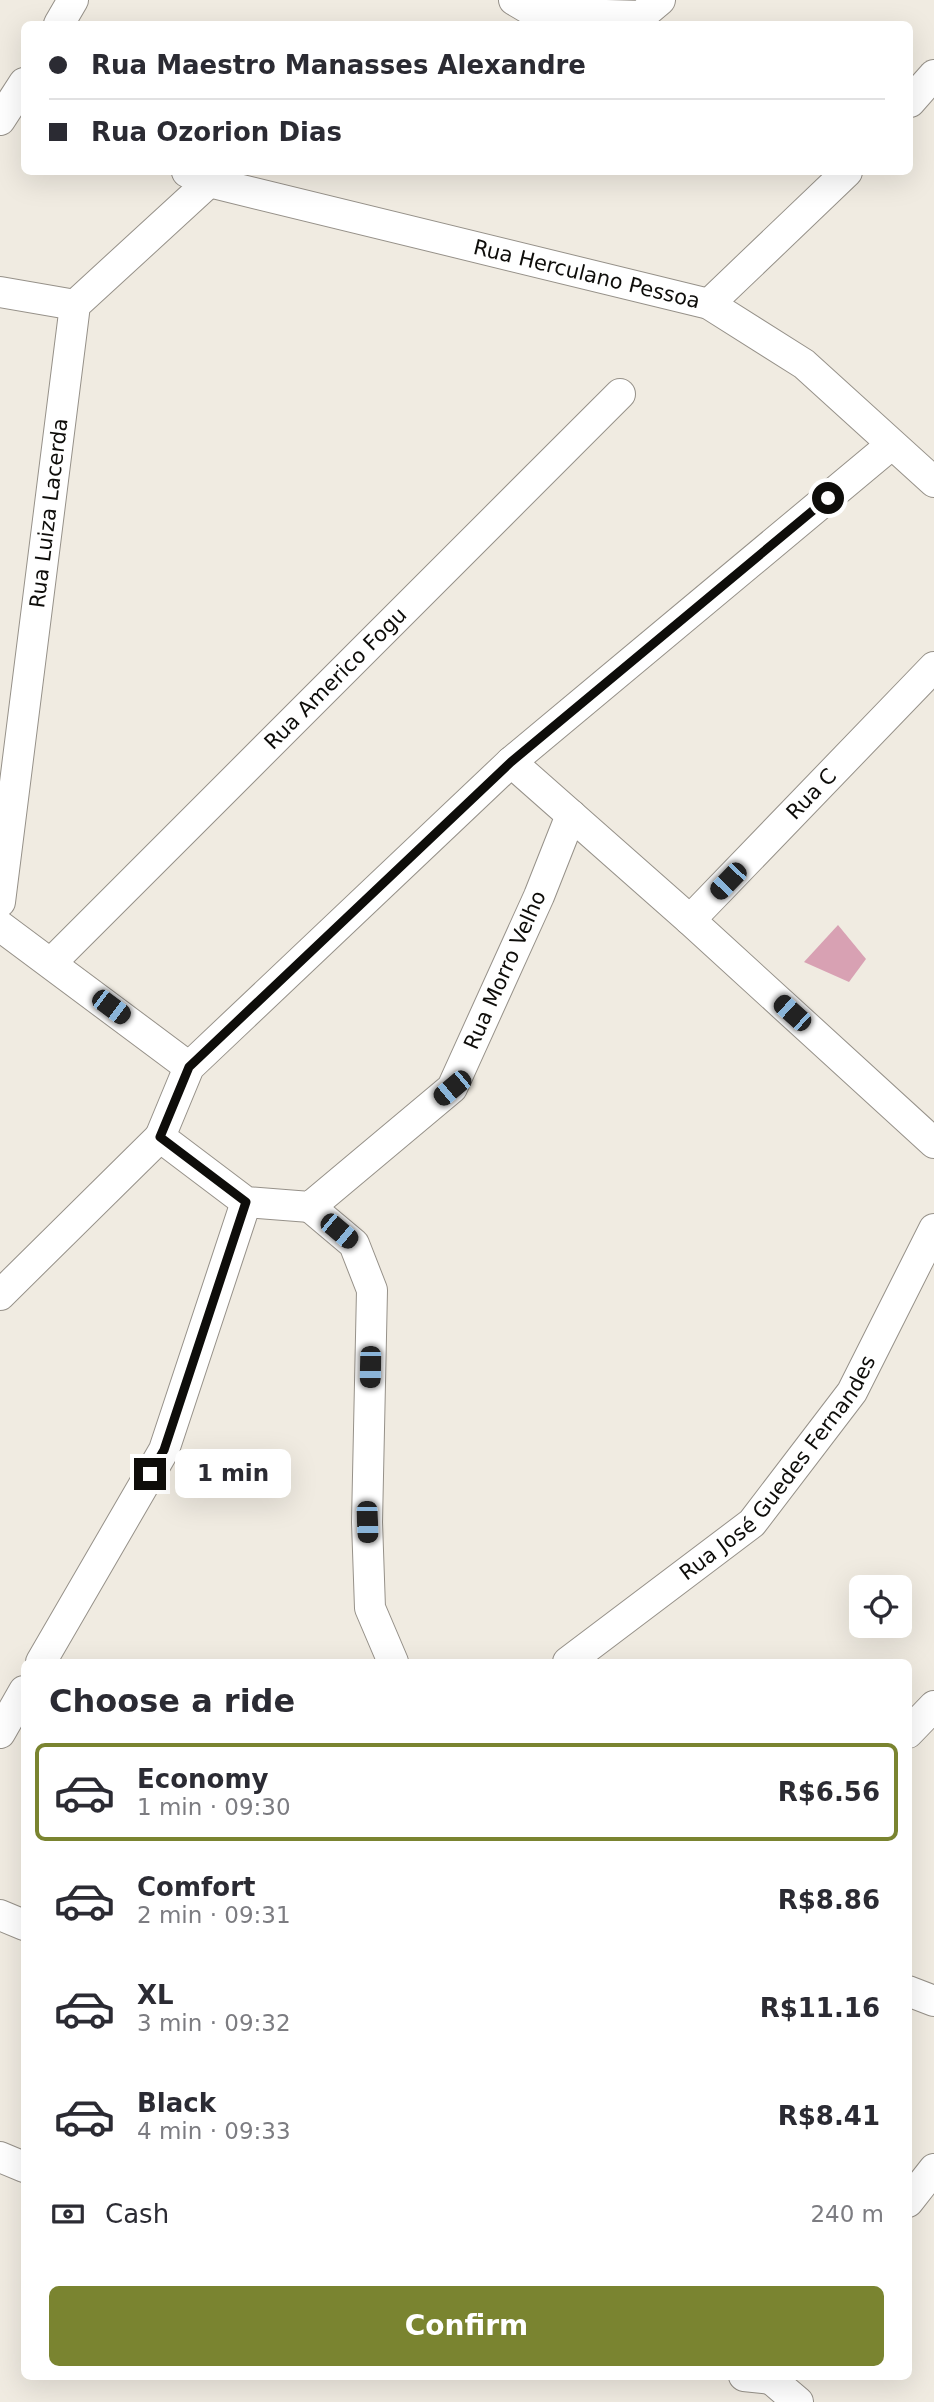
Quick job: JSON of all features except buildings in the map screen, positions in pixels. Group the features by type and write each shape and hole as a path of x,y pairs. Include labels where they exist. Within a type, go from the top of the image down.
{"street":[{"path":"61,21 73,0"},
{"path":"514,0 537,13 641,16 660,0"},
{"path":"913,99 934,75"},
{"path":"0,120 21,94"},
{"path":"709,304 844,175"},
{"path":"0,292 75,305 198,177"},
{"name":"Rua Herculano Pessoa","path":"198,177 709,304 804,364 934,482"},
{"name":"Rua Luiza Lacerda","path":"0,902 75,305"},
{"name":"Rua Americo Fogu","path":"52,962 620,394"},
{"path":"0,1295 160,1137 189,1067 511,762 891,445"},
{"name":"Rua C","path":"690,920 934,667"},
{"path":"511,762 690,920 934,1143"},
{"name":"Rua Morro Velho","path":"310,1207 452,1088 539,896 571,815"},
{"path":"0,926 52,962 189,1067"},
{"path":"160,1137 246,1202 310,1207 354,1244 372,1290 367,1522 370,1608 392,1659"},
{"path":"43,1659 164,1450 246,1202"},
{"name":"Rua José Guedes Fernandes","path":"572,1659 752,1522 852,1392 934,1229"},
{"path":"0,1733 21,1696"},
{"path":"912,1729 934,1706"},
{"path":"0,1916 21,1924"},
{"path":"912,1993 934,2001"},
{"path":"0,2157 21,2166"},
{"path":"912,2197 934,2169"},
{"path":"767,2380 798,2402"}],"route":[{"path":"150,1474 164,1450 246,1202 160,1137 189,1067 511,762 828,498"}]}
